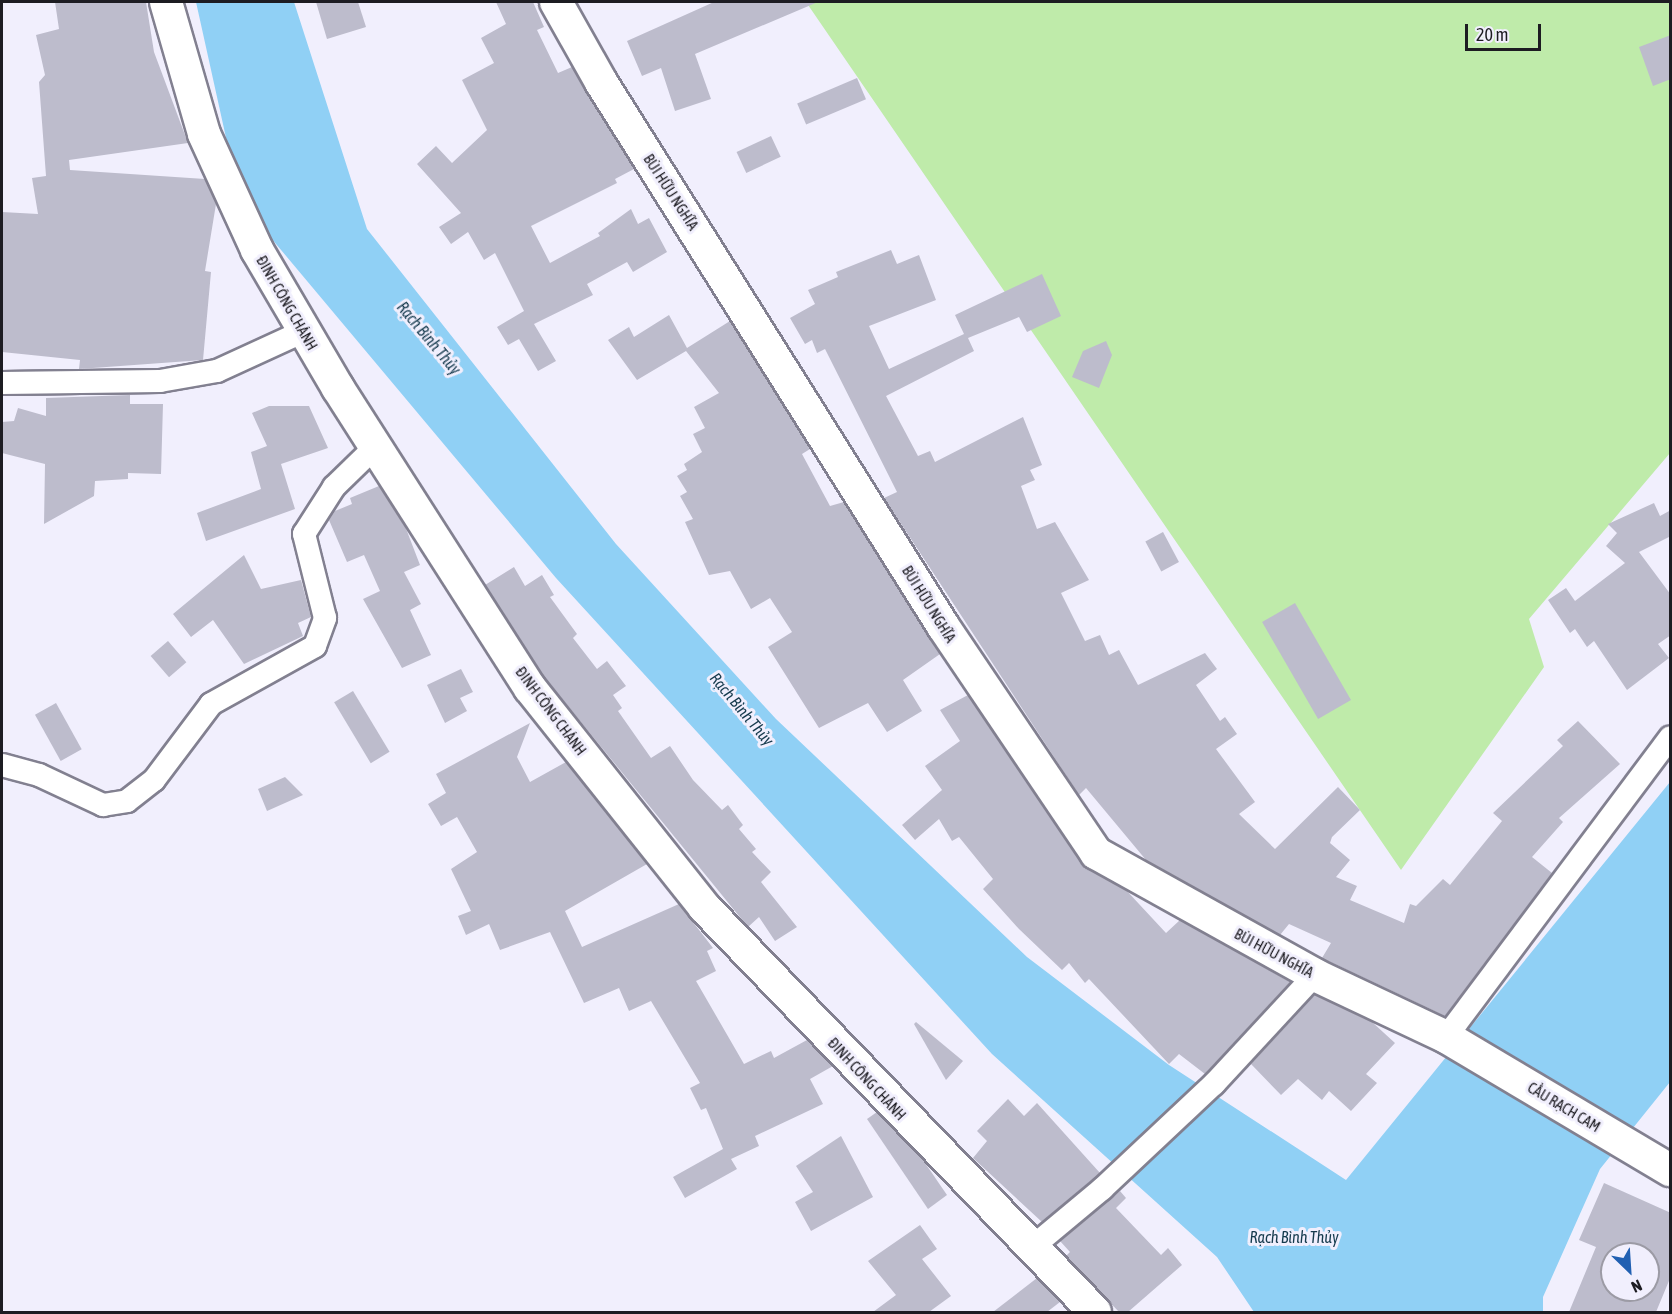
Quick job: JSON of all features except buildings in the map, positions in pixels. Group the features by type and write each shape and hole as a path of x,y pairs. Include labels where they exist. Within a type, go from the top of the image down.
{"main road":[{"name":"ĐINH CÔNG CHÁNH","path":"166,2 204,134 257,250 375,447 531,688 704,907 1030,1249 1095,1312"},
{"name":"BÙI HỮU NGHĨA","path":"556,2 601,82 943,626 1096,853 1315,975 1451,1040"},
{"name":"CẦU RẠCH CAM","path":"1451,1040 1671,1170"}],"street":[{"path":"2,383 160,381 217,371 304,331"},
{"path":"2,765 39,775 103,805 127,801 154,780 211,704 315,646 325,618 304,534 334,487 375,447"},
{"path":"1451,1040 1671,738"},
{"path":"1030,1249 1102,1189 1214,1084 1315,975"}],"green space":[{"path":"806,2 1670,2 1670,453 1529,619 1544,667 1401,870"}],"water":[{"name":"Rạch Bình Thủy","path":"196,2 294,2 367,229 616,544 776,719 1027,957 1169,1065 1346,1180 1670,782 1670,1082 1600,1169 1543,1297 1543,1312 1254,1312 1217,1257 992,1054 556,578 240,201"}]}
